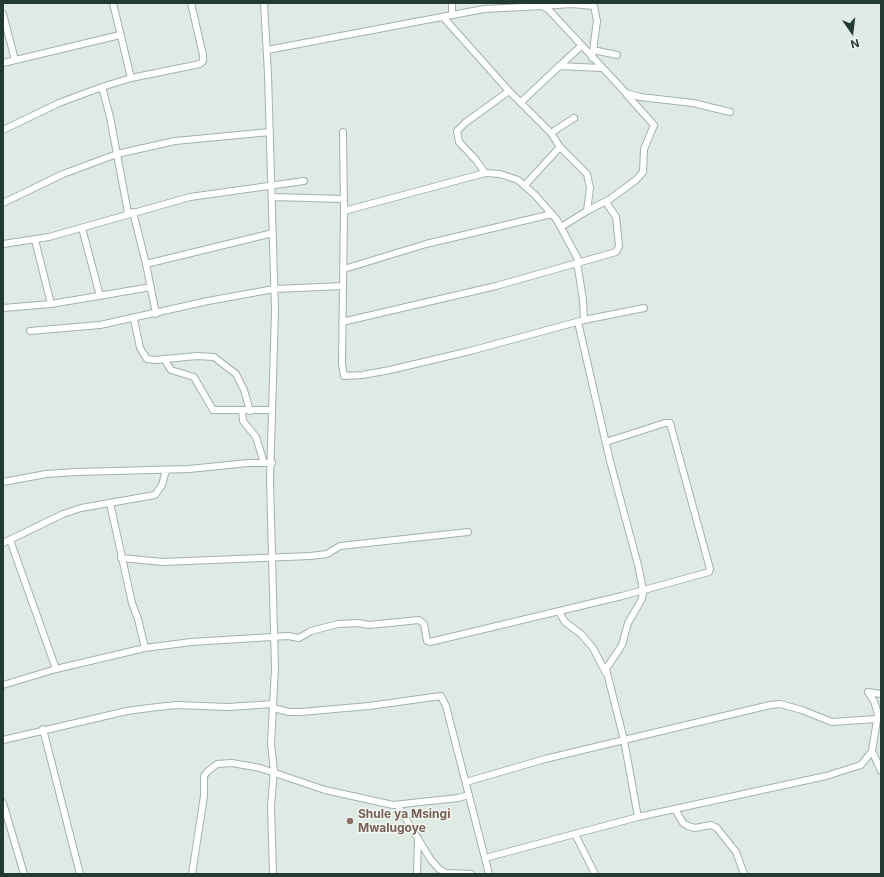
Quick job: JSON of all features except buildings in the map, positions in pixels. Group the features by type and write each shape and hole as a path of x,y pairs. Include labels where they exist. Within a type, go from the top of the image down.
{"street":[{"path":"113,3 131,78"},
{"path":"3,130 59,103 102,87 131,78 202,63 204,54 191,3"},
{"path":"264,3 272,185 276,335 272,410 272,463 270,480 275,668 271,744 274,771 271,806 273,874"},
{"path":"452,3 452,14"},
{"path":"267,50 484,8 571,4 594,6 597,21 592,58"},
{"path":"542,6 548,9 601,68 652,121 654,127 644,149 644,169 641,174 606,202 587,211 561,227"},
{"path":"3,14 15,60"},
{"path":"443,17 509,91 551,133 560,147 588,176 590,188 587,211"},
{"path":"3,63 120,35"},
{"path":"521,102 581,46"},
{"path":"593,50 617,55"},
{"path":"559,66 601,68"},
{"path":"102,87 130,213 146,264 156,314"},
{"path":"485,172 459,142 457,131 472,117 509,91"},
{"path":"626,93 640,97 693,103 730,112"},
{"path":"551,133 574,118"},
{"path":"3,202 64,174 117,154 175,141 270,132"},
{"path":"342,132 344,199 342,370 344,376 390,370 581,321 644,308"},
{"path":"525,184 560,147"},
{"path":"344,211 485,172 509,176 525,184 552,214 561,227 578,264 583,300 581,321 606,442 638,565 642,590 642,600 628,623 622,645 607,666 607,675"},
{"path":"3,244 35,240 190,197 304,181"},
{"path":"272,197 344,199"},
{"path":"342,322 496,286 616,252 619,248 616,217 606,202"},
{"path":"344,269 426,244 552,214"},
{"path":"82,228 100,296"},
{"path":"146,264 273,233"},
{"path":"35,240 51,304"},
{"path":"30,331 80,328 134,319 274,289 343,286"},
{"path":"3,308 51,304 151,288"},
{"path":"134,319 143,353 150,360 197,356 214,357 236,374 244,390 250,411"},
{"path":"164,359 171,370 194,377 212,410 272,410"},
{"path":"242,410 243,421 256,437 264,462"},
{"path":"3,684 56,669 145,648 191,642 288,636 300,638 311,630 338,624 358,623 369,625 419,620 424,624 427,641 430,642 559,612 707,573 710,569 670,423 665,423 606,442"},
{"path":"3,482 46,474 166,470 264,462 272,463"},
{"path":"3,543 63,514 81,508 155,495 162,485 166,470"},
{"path":"110,503 121,558 145,648"},
{"path":"121,558 163,562 246,560 273,557 327,555 340,546 468,532"},
{"path":"10,540 56,669"},
{"path":"559,612 565,622 581,634 594,648 607,675 624,740 638,817"},
{"path":"485,858 638,817 731,795 744,794 826,776 861,765 872,751 877,719 877,708 868,692 881,694"},
{"path":"3,740 127,711 157,707 182,705 228,707 273,706 289,712 301,712 369,706 441,696 446,706 489,874"},
{"path":"466,782 545,759 775,704 802,710 832,722 877,719"},
{"path":"43,730 80,874"},
{"path":"872,751 881,771"},
{"path":"192,874 204,796 204,776 206,772 217,764 223,762 274,771 292,780 325,790 398,806 469,795"},
{"path":"3,803 24,874"},
{"path":"398,806 431,860 439,870 446,873 471,874"},
{"path":"675,809 683,823 688,826 695,828 711,826 717,828 736,852 744,874"},
{"path":"575,834 595,874"},
{"path":"417,874 418,838"}],"place":[{"name":"Shule ya Msingi Mwalugoye","path":"350,821"}]}
